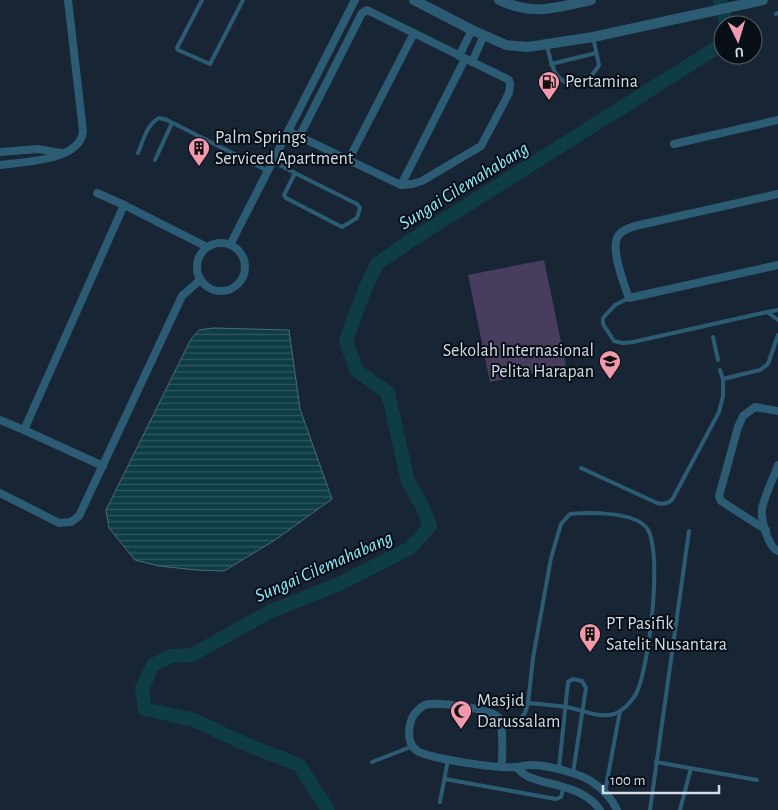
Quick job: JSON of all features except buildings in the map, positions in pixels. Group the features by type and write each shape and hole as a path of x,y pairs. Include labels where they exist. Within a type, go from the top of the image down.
{"street":[{"path":"0,165 40,160 63,153 78,145 81,140 83,132 68,0"},
{"path":"230,245 355,0"},
{"path":"414,0 484,36 516,47 546,46 763,0"},
{"path":"499,0 515,8 533,10 553,9 572,2 591,0"},
{"path":"288,131 299,137 348,161 401,185 412,184 422,181 481,146 509,93 510,84 508,80 367,10 364,12 299,137"},
{"path":"465,59 472,30"},
{"path":"348,161 414,34"},
{"path":"401,185 465,59 484,36"},
{"path":"674,144 778,120"},
{"path":"0,152 38,149 63,153"},
{"path":"96,193 207,247"},
{"path":"778,194 626,229 618,237 616,250 619,267 629,298 778,266"},
{"path":"24,430 124,205"},
{"path":"218,243 230,245 243,256 245,272 237,286 221,292 212,290 200,280 196,266 202,252 207,247 218,243"},
{"path":"0,493 59,523 68,523 76,519 82,512 182,296 200,280"},
{"path":"766,530 721,501 719,496 738,426 743,416 755,407 778,411"},
{"path":"0,420 103,466"},
{"path":"778,465 762,509 772,547 778,551"},
{"path":"501,767 502,742 499,718 490,712 444,704 426,705 418,710 412,718 409,730 410,739 413,746 423,753 448,760 501,767 531,764 573,773 593,782 605,792 617,810"},
{"path":"516,767 527,776 564,786 584,794 600,810"}],"lane":[{"path":"202,0 177,48 210,64 243,0"},
{"path":"546,46 551,64 557,76 564,83 572,84 587,80 593,76 599,65 593,37"},
{"path":"551,64 596,53"},
{"path":"138,153 148,129 159,118 268,171"},
{"path":"155,160 172,123"},
{"path":"272,161 357,204 360,208 357,218 342,227 286,198 284,195 295,173"},
{"path":"629,298 615,305 603,318 603,324 614,341 623,343 633,342 778,310"},
{"path":"767,312 778,320"},
{"path":"723,379 760,370 765,367 768,364 778,335"},
{"path":"713,337 718,360"},
{"path":"581,468 661,505 669,503 720,412 723,396 723,379 720,370"},
{"path":"499,718 512,721 520,718 525,713 551,558 561,524 570,514 592,512 634,519 645,525 652,534 655,586 650,632 636,693 620,711 608,715 566,707 528,703"},
{"path":"650,810 689,531"},
{"path":"559,770 568,682 573,679 582,681 586,688 573,773"},
{"path":"605,792 620,711"},
{"path":"372,762 413,746"},
{"path":"440,802 448,760"},
{"path":"656,762 757,780"},
{"path":"680,810 691,768"},
{"path":"445,779 556,799 561,797 564,786"}],"shaded area":[{"path":"544,260 566,366 490,382 468,275"},
{"path":"213,328 289,330 300,409 332,499 275,540 224,571 159,566 135,560 109,528 106,510 191,339 199,330"}],"waterway":[{"name":"Sungai Cilemahabang","path":"720,0 724,15"},
{"name":"Sungai Cilemahabang","path":"328,810 299,765 243,743 194,720 145,709 142,688 153,665 171,656 192,655 269,612 339,584 410,548 430,526 423,508 408,481 388,393 356,370 346,340 365,289 377,264 410,241 713,50"}],"place":[{"name":"Pertamina","path":"549,101"},
{"name":"Palm Springs Serviced Apartment","path":"199,167"},
{"name":"Sekolah Internasional Pelita Harapan","path":"610,380"},
{"name":"PT Pasifik Satelit Nusantara","path":"590,653"},
{"name":"Masjid Darussalam","path":"461,730"}]}
